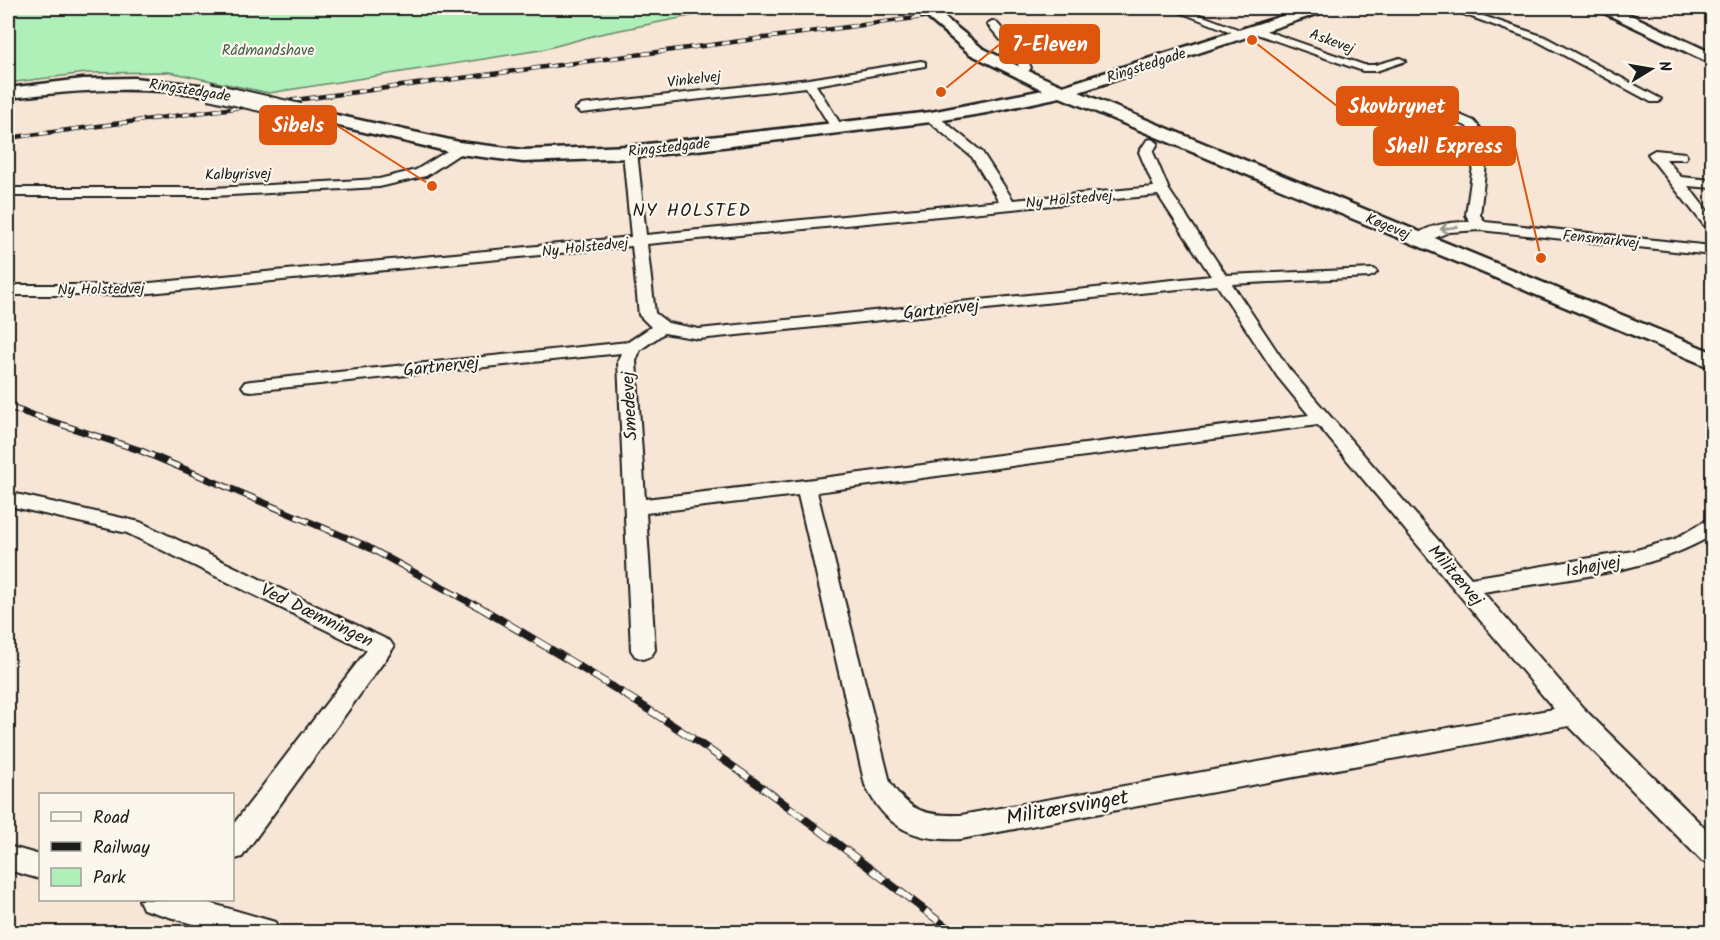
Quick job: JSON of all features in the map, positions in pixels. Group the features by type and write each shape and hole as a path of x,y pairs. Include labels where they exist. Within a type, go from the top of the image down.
{"street":[{"name":"Køgevej","path":"924,8 976,51 1020,74 1713,361"},
{"name":"Askevej","path":"1173,8 1363,68 1376,68 1400,61"},
{"name":"Ringstedgade","path":"8,93 61,85 117,82 166,84 209,91 459,148 523,156 630,156 931,117 1063,91 1321,8"},
{"path":"1452,8 1541,39 1655,99"},
{"path":"1605,8 1713,59"},
{"path":"1703,8 1713,12"},
{"path":"992,24 1022,58 1025,68 1020,74"},
{"name":"Vinkelvej","path":"581,109 809,83 921,64"},
{"path":"809,83 837,128"},
{"path":"1439,110 1471,124 1478,129 1483,138 1473,215 1480,226"},
{"path":"931,117 976,155 1008,204"},
{"name":"Militærvej","path":"1152,143 1146,152 1162,190 1283,372 1574,715 1653,796 1713,852"},
{"name":"Kalbyrisvej","path":"8,192 238,191 304,189 376,182 421,173 459,148"},
{"path":"1680,156 1655,154 1713,226"},
{"path":"630,156 648,315 662,327"},
{"path":"1677,182 1713,184"},
{"name":"Ny Holstedvej","path":"8,290 129,290 1162,190"},
{"name":"Fensmarkvej","path":"1420,240 1431,231 1442,228 1480,226 1713,251"},
{"path":"1220,280 1370,272"},
{"name":"Gartnervej","path":"662,327 680,333 699,334 1220,280"},
{"name":"Smedevej","path":"643,650 627,361 632,347 662,327"},
{"name":"Gartnervej","path":"251,386 632,347"},
{"path":"635,507 806,487 1321,419"},
{"name":"Militærsvinget","path":"806,487 878,785 898,813 924,827 961,827 1574,715"},
{"name":"Ved Dæmningen","path":"16,501 133,527 382,647 234,845"},
{"name":"Ishøjvej","path":"1467,587 1633,559 1682,544 1713,526"},
{"path":"8,858 39,867"},
{"path":"162,901 191,904 265,933"}],"green space":[{"name":"Rådmandshave","path":"8,8 730,8 600,34 541,50 269,93 169,72 86,73 8,83"}],"railway":[{"path":"8,138 991,8"},
{"path":"8,407 139,450 364,545 478,607"},
{"path":"476,605 686,734 788,806 953,932"}],"place":[{"name":"Skovbrynet","path":"1252,40"},
{"name":"7-Eleven","path":"941,92"},
{"name":"Sibels","path":"432,186"},
{"name":"Shell Express","path":"1541,258"}],"district":[{"name":"NY HOLSTED","path":"692,210"}]}
